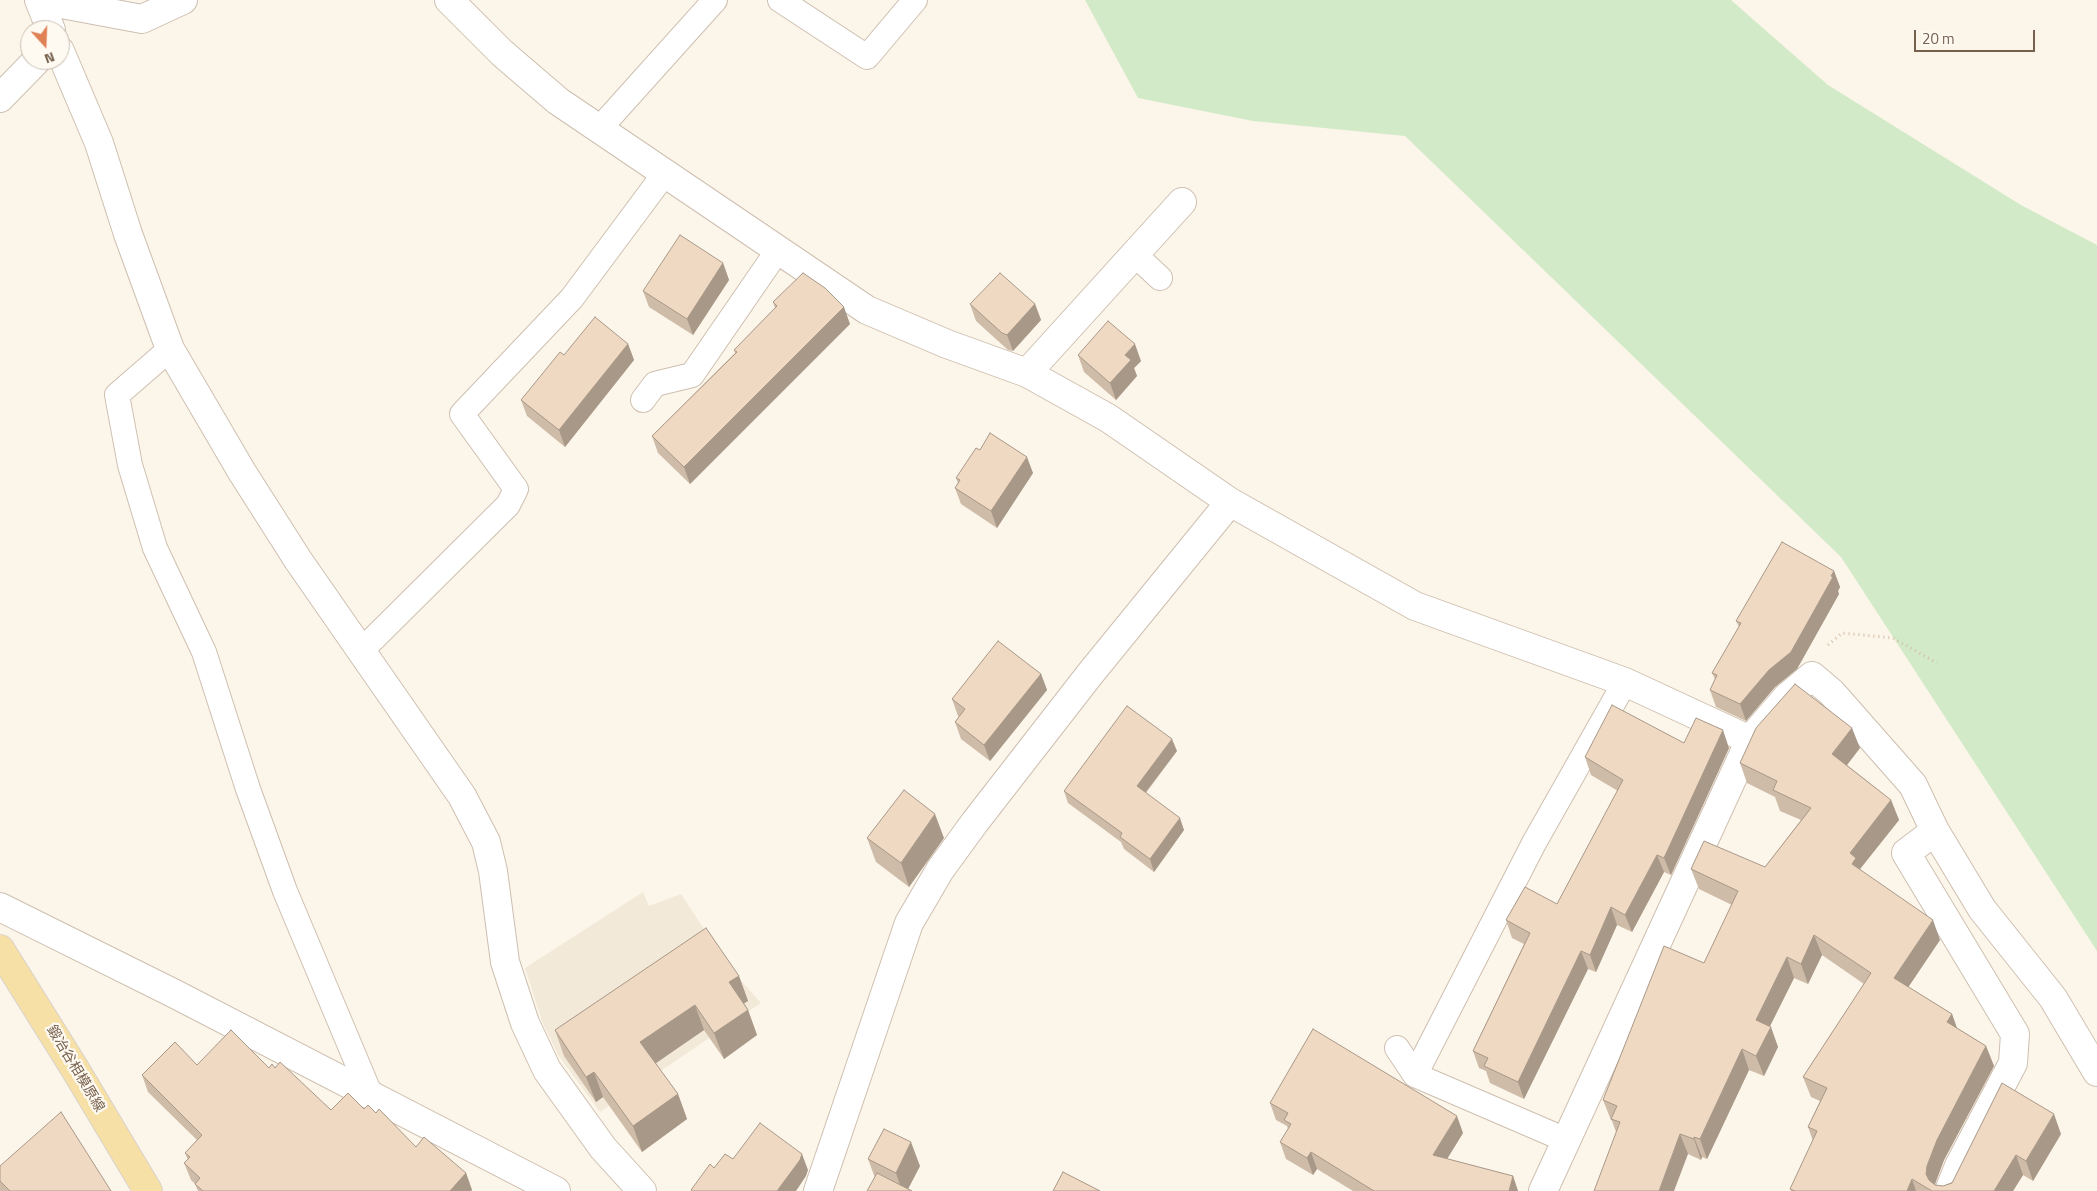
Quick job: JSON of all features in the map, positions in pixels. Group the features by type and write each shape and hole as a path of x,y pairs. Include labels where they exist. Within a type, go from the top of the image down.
{"main road":[{"name":"鍛冶谷相模原線","path":"0,949 148,1191"}],"street":[{"path":"40,0 142,19 183,0"},
{"path":"40,0 47,20"},
{"path":"449,0 502,53 558,101 867,310 947,344 1027,373 1108,418 1230,502 1415,606 1625,682 1750,740"},
{"path":"0,98 27,70"},
{"path":"68,70 99,143 128,234 170,349 247,480 298,560 462,796 486,842 493,870 505,962 525,1023 547,1070 603,1148 642,1191"},
{"path":"1027,373 1182,202"},
{"path":"818,1191 909,923 936,878 975,822 1072,697 1230,502"},
{"path":"1543,1191 1750,740 1787,697 1812,676 1832,693 1913,785 1935,831 1982,909 2053,998 2097,1072"},
{"path":"1935,831 1906,853 2015,1034 2013,1063 1959,1166 1948,1191"},
{"path":"0,907 175,994 556,1191"}],"lane":[{"path":"600,128 715,0"},
{"path":"780,0 867,57 915,0"},
{"path":"362,650 508,505 516,489 462,414 572,298 665,173"},
{"path":"643,400 655,384 692,375 778,250"},
{"path":"1134,254 1160,278"},
{"path":"170,349 117,395 130,465 155,548 204,652 248,789 285,891 371,1096"},
{"path":"1415,1075 1534,842 1625,682"},
{"path":"1397,1048 1415,1075 1566,1140"}],"path":[{"path":"1812,676 1821,651 1842,633 1893,638 1937,663"}],"shaded area":[{"path":"643,892 649,906 681,894 729,967 761,1003 600,1112 558,1055 542,1021 525,968"}],"green space":[{"path":"1085,0 1731,0 1828,85 2021,205 2097,245 2097,951 1841,557 1405,136 1253,121 1138,98"}],"building":[{"path":"680,235 723,263 687,319 643,291"},
{"path":"803,273 825,288 844,307 684,467 652,436 737,352 734,350 777,306 773,302"},
{"path":"1000,273 1035,304 1007,335 1002,333 970,304"},
{"path":"595,317 628,344 559,430 521,400 560,352 564,355"},
{"path":"1108,321 1135,344 1125,355 1131,360 1110,383 1078,355"},
{"path":"990,433 1027,457 991,511 955,488 960,480 956,478 976,448 980,450"},
{"path":"1782,542 1834,571 1831,576 1833,577 1791,652 1769,670 1740,704 1710,690 1717,675 1712,673 1741,623 1736,621"},
{"path":"998,641 1041,674 984,745 955,722 965,709 952,699"},
{"path":"1795,684 1852,728 1832,754 1891,800 1850,853 1856,858 1852,864 1933,920 1894,978 1952,1014 1947,1022 1986,1046 1937,1140 1927,1166 1926,1174 1929,1180 1935,1185 1943,1186 1952,1183 2002,1083 2054,1114 2026,1161 2016,1155 1994,1191 1932,1191 1912,1179 1907,1191 1795,1191 1790,1189 1817,1131 1808,1127 1827,1088 1803,1077 1871,973 1814,935 1801,964 1787,957 1756,1020 1771,1027 1756,1056 1742,1049 1700,1139 1680,1134 1659,1191 1594,1191 1620,1122 1611,1119 1617,1106 1603,1100 1664,946 1704,963 1738,891 1691,869 1704,841 1765,867 1811,808 1773,790 1777,781 1740,763 1756,728"},
{"path":"1612,705 1684,743 1696,718 1723,730 1664,858 1657,855 1625,915 1611,907 1590,955 1581,951 1518,1082 1484,1066 1488,1058 1473,1051 1530,933 1506,920 1525,887 1557,904 1623,780 1585,757"},
{"path":"1127,706 1172,739 1137,786 1180,818 1150,859 1120,837 1122,833 1064,791"},
{"path":"904,790 935,814 901,863 867,838"},
{"path":"706,928 739,976 729,982 748,1010 714,1033 695,1005 640,1042 678,1094 633,1126 594,1072 586,1077 555,1030"},
{"path":"1313,1029 1457,1116 1433,1155 1513,1176 1509,1191 1374,1191 1311,1152 1307,1158 1280,1142 1291,1124 1284,1120 1288,1113 1270,1103"},
{"path":"231,1030 269,1068 272,1064 275,1068 280,1062 331,1110 348,1093 364,1109 368,1105 376,1113 379,1109 416,1147 424,1137 466,1173 450,1191 203,1191 195,1184 200,1178 184,1163 190,1157 185,1153 202,1135 142,1075 175,1042 197,1065"},
{"path":"61,1112 111,1191 10,1191 0,1181 0,1166"},
{"path":"760,1123 802,1154 800,1160 777,1191 691,1190 710,1164 714,1168 725,1154 733,1159"},
{"path":"884,1129 911,1142 896,1173 868,1159"},
{"path":"1063,1172 1100,1191 1053,1191"},
{"path":"877,1173 912,1191 867,1191"}]}
